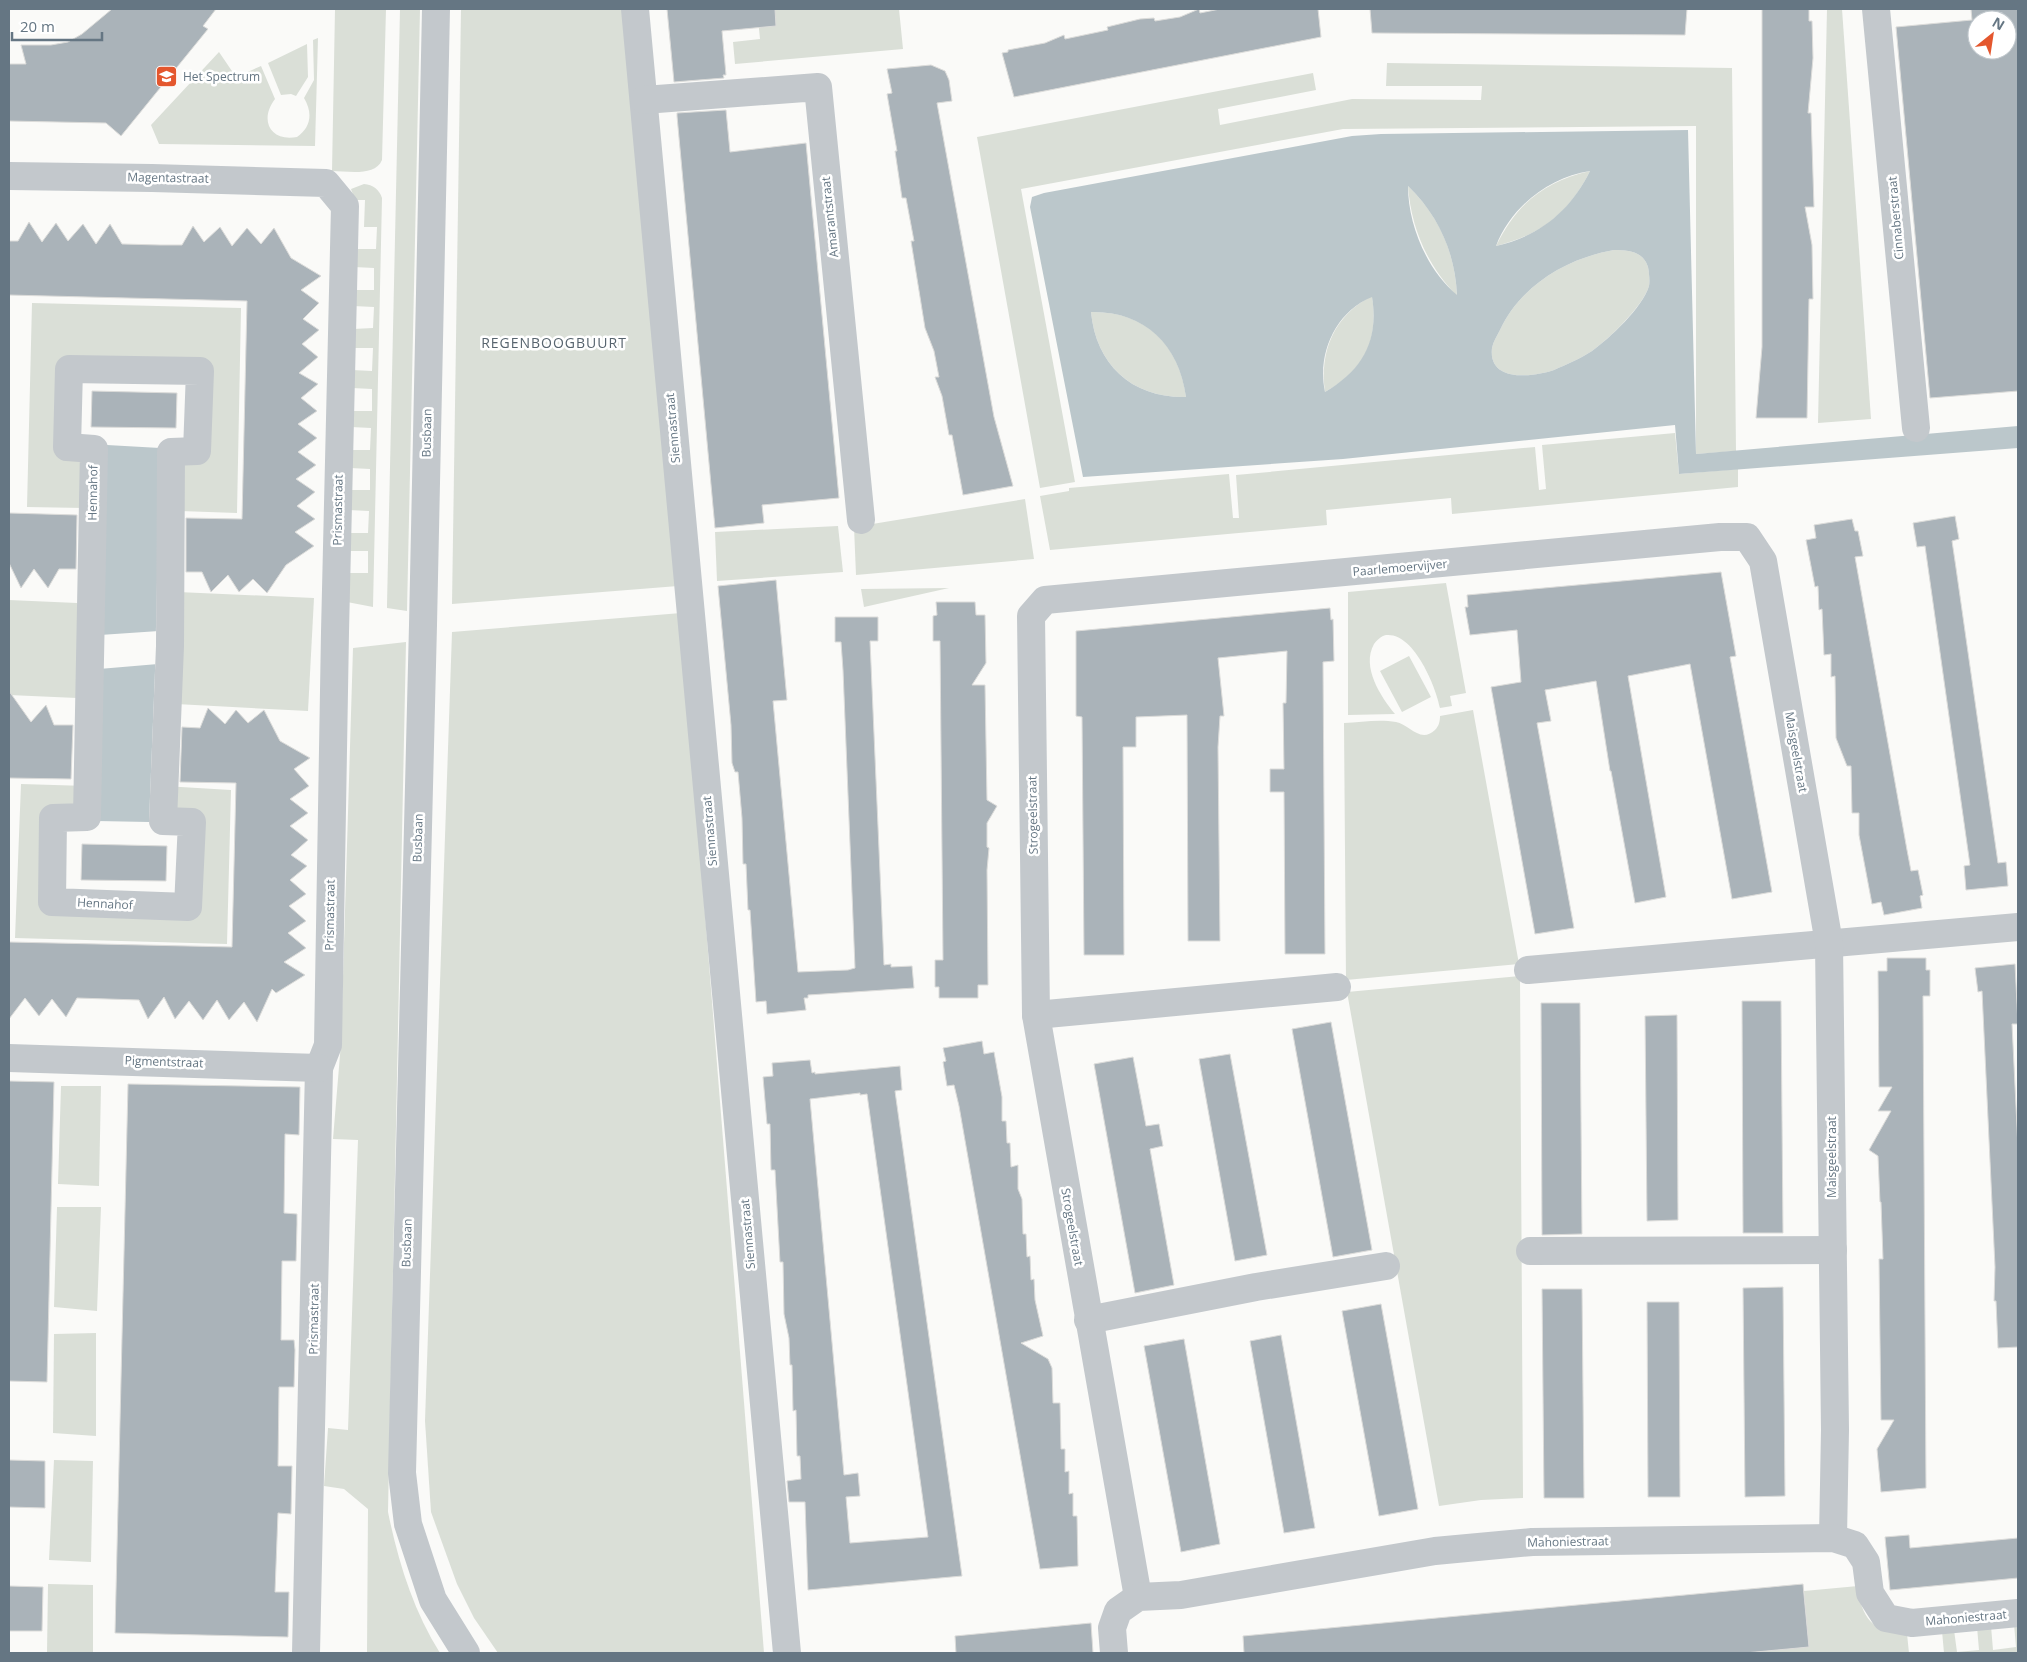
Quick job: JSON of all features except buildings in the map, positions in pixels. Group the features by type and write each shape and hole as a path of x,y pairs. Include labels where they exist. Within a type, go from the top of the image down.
{"street":[{"name":"Busbaan","path":"436,9 402,1473 408,1524 433,1600 466,1653"},
{"name":"Siennastraat","path":"635,9 787,1653"},
{"name":"Cinnaberstraat","path":"1876,9 1916,428"},
{"name":"Amarantstraat","path":"644,100 818,87 861,520"},
{"name":"Magentastraat","path":"9,176 326,183"},
{"name":"Prismastraat","path":"306,1653 319,1068 328,1045 345,206 326,183"},
{"name":"Hennahof","path":"69,369 148,370 200,372 197,452 171,452 170,646 163,820 192,822 188,907 52,902 53,818 87,817 94,449 67,447 69,369"},
{"name":"Paarlemoervijver","path":"1031,616 1045,600 1720,537 1746,537 1763,561"},
{"name":"Maisgeelstraat","path":"1763,561 1829,943 1835,1430 1833,1538"},
{"name":"Strogeelstraat","path":"1031,616 1036,1015 1138,1597"},
{"path":"1528,970 2018,926"},
{"path":"1036,1015 1337,987"},
{"name":"Pigmentstraat","path":"9,1058 319,1068"},
{"path":"1530,1251 1833,1250"},
{"path":"1088,1320 1256,1288 1386,1266"},
{"name":"Mahoniestraat","path":"1138,1597 1181,1595 1436,1551 1532,1542 1833,1538 1855,1545 1866,1562 1870,1594 1886,1618 1912,1623 2018,1614"},
{"path":"1114,1653 1112,1628 1118,1611 1138,1597"}],"shaded area":[{"path":"335,9 386,9 382,160 373,169 367,171 332,171"},
{"path":"400,9 420,9 407,611 387,608"},
{"path":"461,9 626,9 678,586 452,604"},
{"path":"757,9 899,9 903,49 735,64 733,42 760,39"},
{"path":"1827,9 1842,9 1871,419 1818,423"},
{"path":"318,38 315,146 159,144 151,125 219,52 236,77 261,66 275,99 268,114 270,128 280,136 288,138 297,137 308,124 309,109 304,98 314,80 313,40"},
{"path":"307,44 308,77 296,96 291,94 281,95 268,63"},
{"path":"1387,63 1732,68 1736,451 1696,454 1696,126 1343,129 1021,189 1075,482 1040,488 977,137 1313,73 1316,90 1218,109 1220,125 1352,99 1481,100 1482,86 1386,86"},
{"path":"1688,130 1696,454 2018,426 2018,448 1679,474 1675,425 1343,459 1083,477 1030,207 1032,197 1044,193 1352,136","holes":["1590,171 1563,210 1552,220 1526,236 1496,246 1511,219 1533,196 1546,187 1575,174","1408,186 1428,210 1443,236 1453,264 1457,295 1446,285 1428,260 1411,216","1614,250 1625,250 1634,252 1646,262 1649,271 1649,286 1633,313 1616,331 1592,351 1554,370 1535,374 1514,375 1497,367 1493,359 1493,344 1509,314 1520,300 1532,287 1547,276 1563,267 1596,254","1372,297 1373,327 1365,352 1349,374 1325,392 1323,378 1327,349 1332,336 1348,313","1091,312 1110,313 1127,317 1143,324 1156,334 1176,361 1186,397 1167,396 1149,392 1134,385 1120,375 1100,348 1094,331"]},
{"path":"1590,171 1573,199 1552,220 1527,236 1496,246 1513,218 1534,196 1559,181"},
{"path":"364,184 375,188 382,198 373,607 347,602 347,573 368,573 368,551 348,551 348,533 368,533 369,511 348,510 350,490 370,490 370,469 350,468 350,450 370,450 371,428 351,427 351,411 372,411 372,389 352,388 352,370 372,371 373,348 352,348 353,329 373,328 374,307 353,306 353,290 374,290 374,268 354,267 355,249 376,249 377,227 364,227 365,200 355,200 351,189"},
{"path":"1408,186 1437,222 1453,264 1457,296 1437,272 1422,245 1413,217"},
{"path":"1614,250 1634,252 1643,258 1648,267 1649,286 1646,294 1633,312 1607,339 1592,351 1554,370 1535,374 1514,375 1497,367 1493,359 1493,344 1509,314 1532,287 1563,267 1596,254"},
{"path":"1372,296 1373,327 1366,353 1350,374 1325,392 1324,363 1332,336 1348,313"},
{"path":"32,303 241,308 237,513 180,511 181,458 206,362 64,359 85,456 84,508 27,507"},
{"path":"1091,312 1110,313 1128,317 1143,324 1156,334 1176,361 1186,397 1167,396 1149,392 1134,385 1120,375 1100,348 1094,331"},
{"path":"1675,433 1679,474 1738,469 1738,487 1452,514 1451,498 1326,510 1327,525 1050,550 1040,496 1069,491 1069,488 1229,474 1233,518 1239,518 1236,475 1535,447 1539,490 1546,489 1542,445"},
{"path":"107,445 160,448 155,671 149,822 97,821"},
{"path":"1025,499 1034,559 856,575 854,527"},
{"path":"838,526 843,572 717,581 715,532"},
{"path":"1446,583 1466,693 1450,696 1452,706 1440,708 1429,675 1414,651 1406,642 1396,636 1386,635 1379,638 1374,644 1370,662 1371,672 1384,699 1395,714 1348,715 1348,592"},
{"path":"949,588 864,607 861,589"},
{"path":"178,592 314,598 308,711 176,704"},
{"path":"9,600 77,603 77,698 9,695"},
{"path":"681,613 764,1653 498,1653 474,1618 457,1584 431,1512 425,1421 452,632"},
{"path":"406,642 388,1512 397,1549 414,1602 430,1637 440,1653 367,1653 368,1509 344,1489 324,1486 328,1428 348,1430 358,1140 333,1139 341,1043 353,648"},
{"path":"1409,656 1431,697 1402,712 1380,671"},
{"path":"1473,710 1519,964 1346,980 1344,723 1390,721 1401,723 1415,732 1424,735 1430,734 1435,730 1440,716"},
{"path":"21,784 87,786 87,817 54,818 52,902 188,907 191,822 163,821 164,786 231,790 227,944 15,938"},
{"path":"1520,976 1523,1498 1481,1500 1439,1506 1347,992"},
{"path":"61,1086 101,1086 99,1186 58,1184"},
{"path":"57,1207 101,1207 97,1311 54,1307"},
{"path":"96,1333 96,1436 53,1433 54,1334"},
{"path":"54,1460 93,1461 91,1562 49,1560"},
{"path":"48,1584 93,1585 93,1653 47,1653"},
{"path":"1858,1586 1862,1607 1871,1622 1886,1631 1907,1634 1909,1653 1745,1653 1809,1647 1804,1591"},
{"path":"2014,1624 2018,1624 2018,1653 1944,1653 1942,1631 1954,1630 1957,1652 1979,1650 1977,1627 1991,1626 1993,1650 2016,1647"}],"pier":[{"path":"159,631 158,664 99,669 100,635"}],"place":[{"name":"Het Spectrum","path":"167,77"}],"district":[{"name":"REGENBOOGBUURT","path":"554,343"}]}
